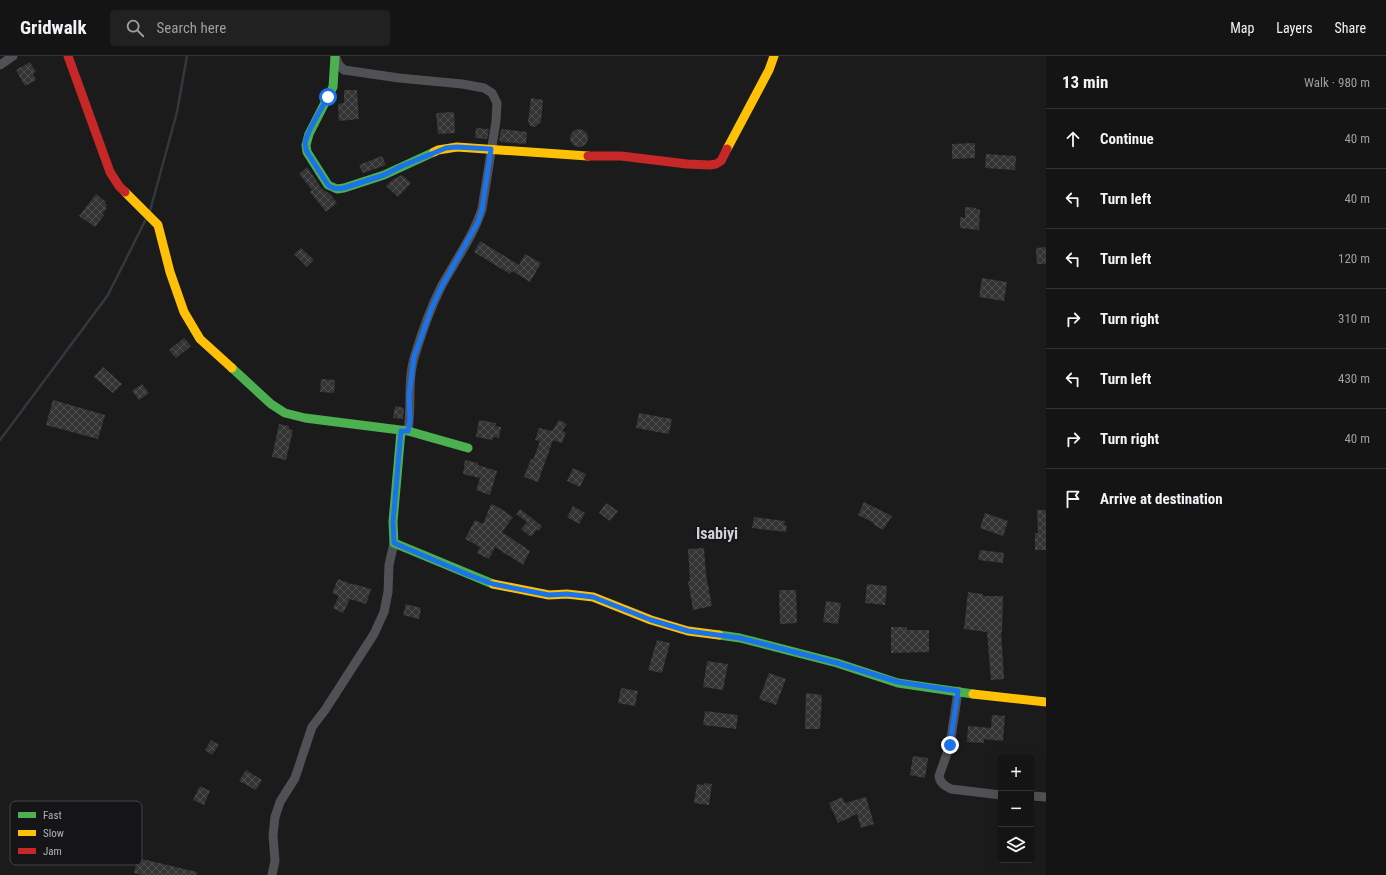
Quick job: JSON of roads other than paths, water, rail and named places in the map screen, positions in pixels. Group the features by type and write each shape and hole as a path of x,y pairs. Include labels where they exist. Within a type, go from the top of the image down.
{"street":[{"path":"0,65 13,56"},
{"path":"68,56 110,172 119,186 158,225 170,272 184,312 200,339 271,404 285,413 305,418 376,426 404,431 468,448"},
{"path":"335,56 333,87 309,134 305,146 307,152 328,185 337,189 384,175 446,148 457,147 594,156 621,156 687,164 716,164 724,155 769,70 774,56"},
{"path":"272,875 275,861 273,835 275,817 280,802 295,778 312,728 374,634 384,612 388,592 389,565 394,543 393,522 404,431 410,420 409,396 414,357 432,307 442,286 478,222 482,209 496,121 497,103 492,93 484,88 344,70 335,56"},
{"path":"394,543 493,584 549,595 567,594 593,597 651,620 688,631 740,638 837,663 898,682 1046,702"},
{"path":"958,691 950,745 946,761 939,776 940,780 944,786 950,789 998,795"},
{"path":"1034,796 1046,797"}],"waterway":[{"path":"150,211 177,112 187,56"},
{"path":"0,440 108,295 146,219"}],"district":[{"name":"Isabiyi","path":"717,533"}]}
